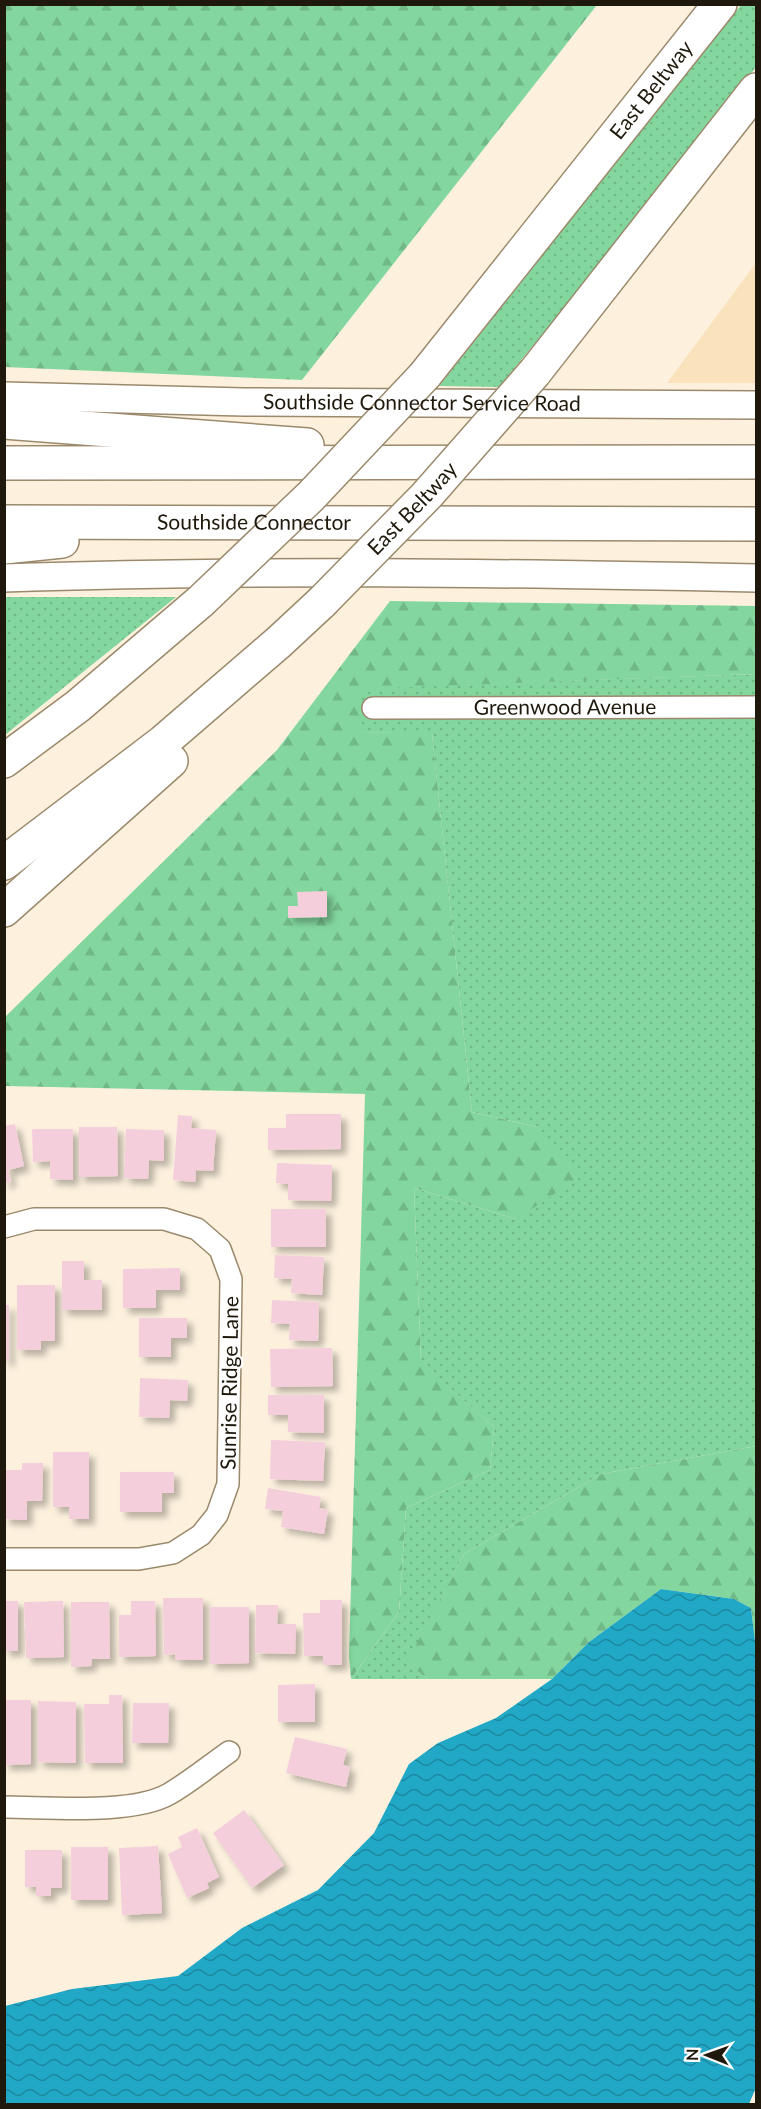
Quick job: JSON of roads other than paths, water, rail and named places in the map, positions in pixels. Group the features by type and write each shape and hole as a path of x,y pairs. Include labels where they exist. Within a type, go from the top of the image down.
{"highway":[{"name":"East Beltway","path":"4,761 78,706 201,601 319,487 425,375 720,4"},
{"name":"East Beltway","path":"4,863 164,741 279,642 322,602 427,495 535,372 756,90"},
{"path":"4,422 237,438 515,463"},
{"path":"4,463 756,462"},
{"name":"Southside Connector","path":"4,522 756,524"},
{"path":"4,547 72,540 144,523"},
{"path":"4,910 184,749 279,642"}],"street":[{"name":"Southside Connector Service Road","path":"4,396 256,402 756,405"},
{"path":"4,578 135,573 567,574 756,578"},
{"name":"Greenwood Avenue","path":"373,708 756,707"},
{"name":"Sunrise Ridge Lane","path":"4,1227 34,1219 164,1219 197,1229 220,1249 231,1279 228,1484 217,1515 201,1535 173,1553 139,1559 4,1559"},
{"path":"4,1807 123,1807 145,1803 167,1795 229,1752"}],"water":[{"path":"661,1589 734,1599 751,1608 756,1649 756,2052 755,2090 749,2104 5,2104 5,2006 72,1989 178,1976 242,1928 318,1890 374,1833 409,1764 438,1743 496,1718 552,1679 589,1642"}]}
